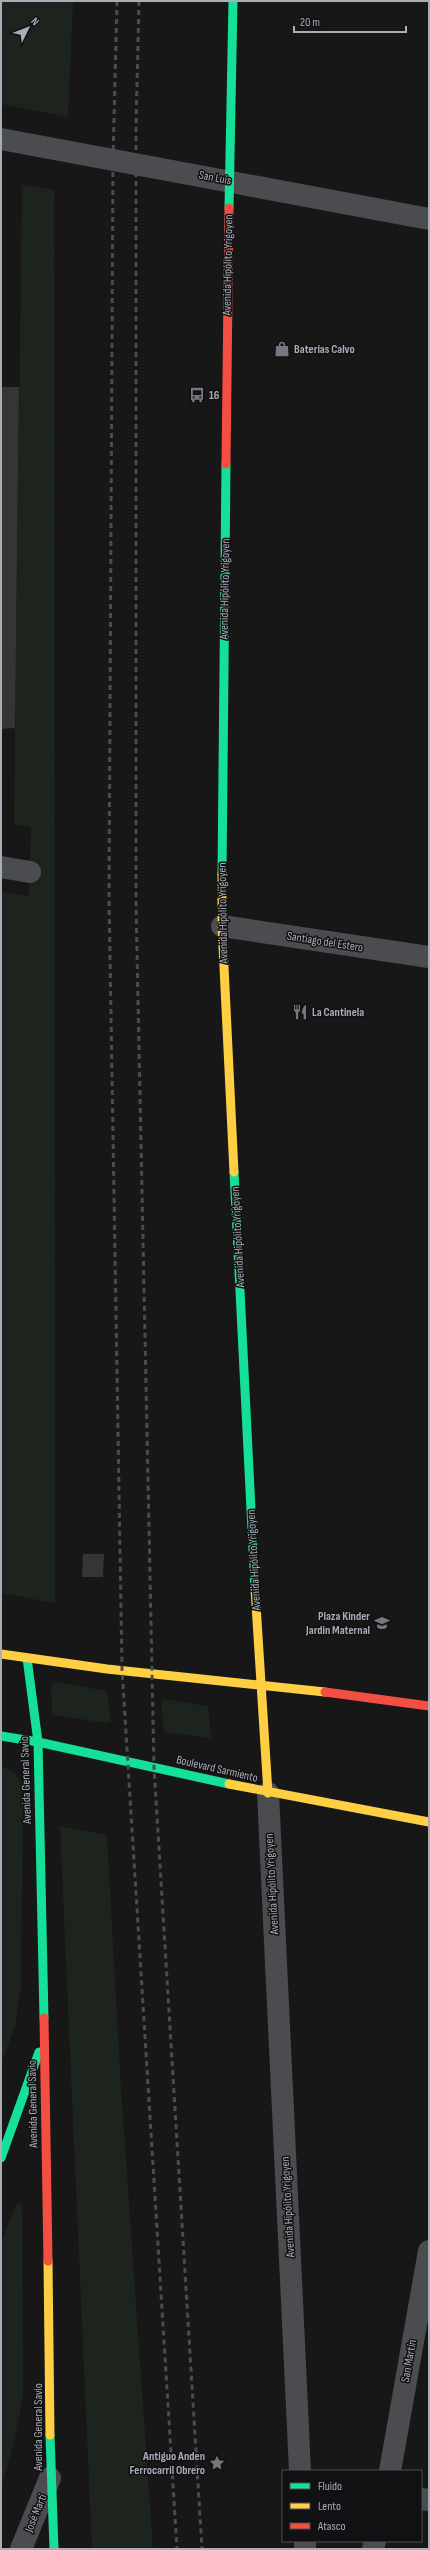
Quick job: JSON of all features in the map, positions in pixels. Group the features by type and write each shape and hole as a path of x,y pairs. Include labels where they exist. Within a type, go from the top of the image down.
{"main road":[{"name":"Avenida Hipólito Yrigoyen","path":"233,1 229,181 222,926 260,1684 268,1793"},
{"path":"1,1654 350,1693 429,1706"},
{"name":"Avenida General Savio","path":"27,1658 38,1742 50,2478 54,2549"},
{"name":"Boulevard Sarmiento","path":"1,1736 38,1742 268,1793 429,1822"},
{"path":"1,2158 44,2038"}],"street":[{"name":"San Luis","path":"1,139 429,219"},
{"path":"1,867 30,872"},
{"name":"Santiago del Estero","path":"222,926 429,958"},
{"name":"Avenida Hipólito Yrigoyen","path":"268,1793 300,2470"},
{"name":"San Martín","path":"390,2470 429,2251"},
{"name":"José Marti","path":"21,2549 50,2478"}],"shaded area":[{"path":"1,1 73,1 68,117 1,104"},
{"path":"22,185 54,190 55,1603 1,1593 1,892 29,896 31,827 14,824"},
{"path":"55,1682 107,1691 111,1722 107,1723 54,1715 52,1713 51,1684"},
{"path":"163,1699 207,1706 209,1711 211,1738 164,1732 161,1701"},
{"path":"1,1767 13,1772 19,1779 23,1801 21,1986 15,2026 1,2064"},
{"path":"60,1826 107,1835 121,2088 153,2549 92,2549"},
{"path":"20,2202 22,2209 23,2395 14,2443 1,2488 1,2242 16,2205"}],"building":[{"path":"1,387 19,387 15,728 1,729"},
{"path":"83,1554 104,1554 103,1577 82,1577"}],"railway":[{"path":"117,1 113,159 109,897 122,1669 177,2549"},
{"path":"139,1 136,125 136,904 154,1767 202,2549"}],"traffic: fast":[{"path":"229,208 233,1"},
{"path":"222,874 226,464"},
{"path":"234,1172 255,1589"},
{"path":"27,1658 38,1742 44,2018"},
{"path":"1,1736 38,1742 229,1784"},
{"path":"1,2158 39,2052"},
{"path":"50,2435 54,2549"}],"traffic: slow":[{"path":"222,874 222,926 234,1172"},
{"path":"255,1589 268,1793"},
{"path":"1,1654 107,1669 325,1692"},
{"path":"229,1784 429,1822"},
{"path":"48,2261 50,2435"}],"traffic: jam":[{"path":"226,464 229,208"},
{"path":"325,1692 429,1706"},
{"path":"44,2018 48,2261"}],"place":[{"name":"Baterías Calvo","path":"282,349"},
{"name":"16","path":"197,395"},
{"name":"La Cantinela","path":"300,1012"},
{"name":"Plaza Kinder Jardin Maternal","path":"382,1623"},
{"name":"Antiguo Anden Ferrocarril Obrero","path":"217,2463"}]}
